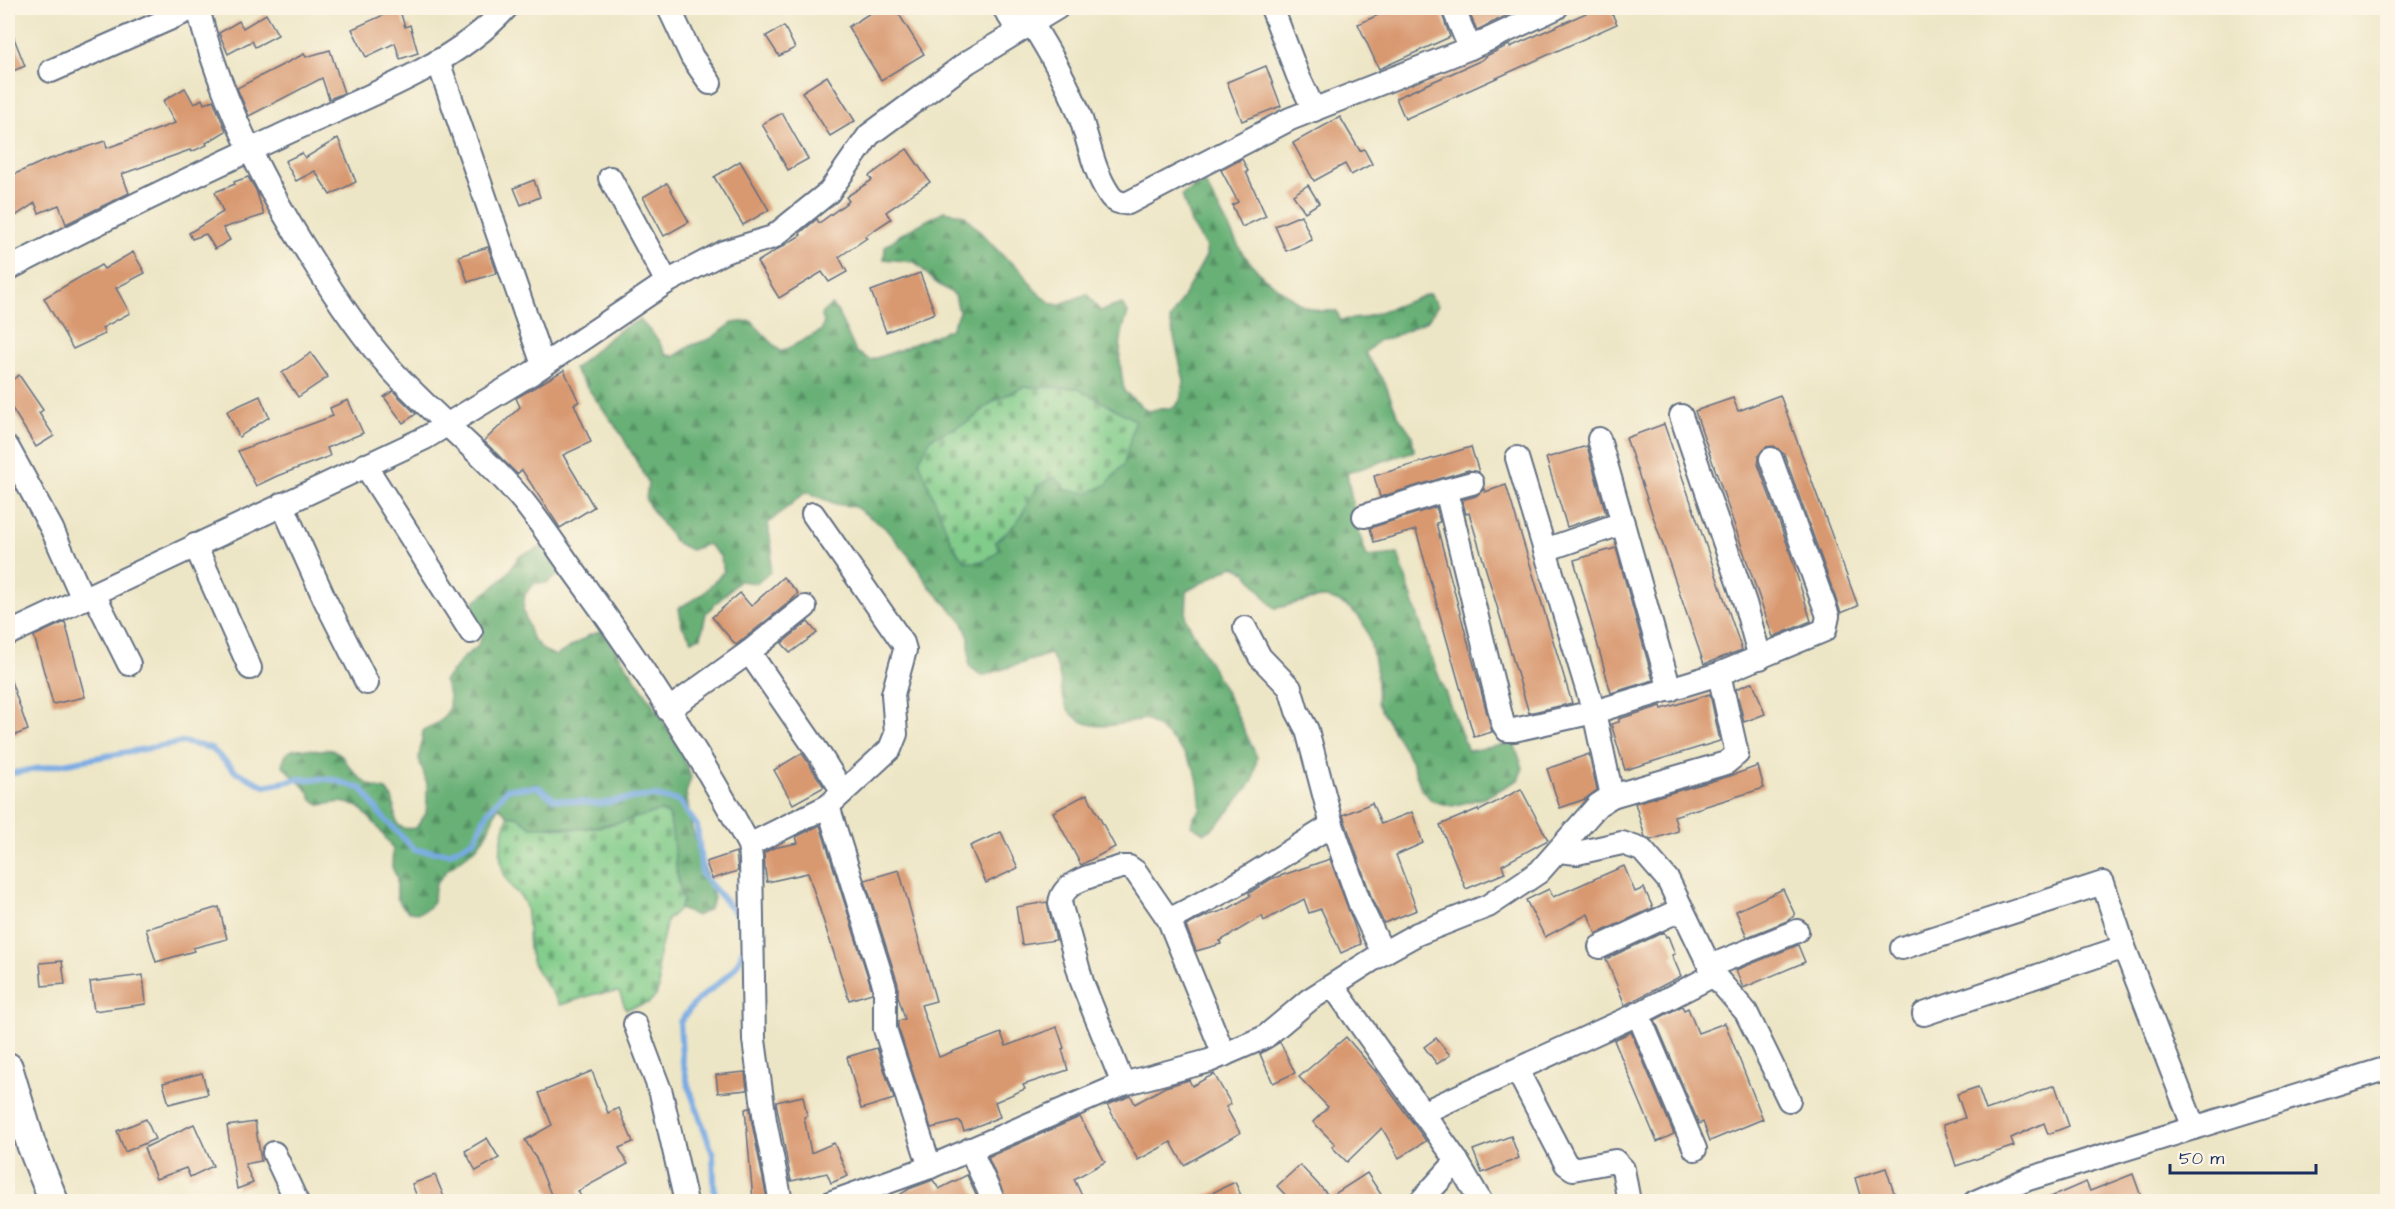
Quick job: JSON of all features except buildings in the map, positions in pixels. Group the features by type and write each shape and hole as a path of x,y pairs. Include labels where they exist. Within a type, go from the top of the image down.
{"main road":[{"path":"8,1066 31,1144 54,1202"}],"street":[{"path":"51,72 196,8 219,81 249,151 281,211 360,332 390,368 524,503 634,657 749,845 752,858 754,1040 765,1121 781,1202"},
{"path":"8,269 438,61 479,34 506,8"},
{"path":"669,8 692,57 710,83"},
{"path":"1004,8 1025,26 1065,79 1081,118 1094,165 1109,195 1122,203 1128,203 1290,120 1470,48 1556,8"},
{"path":"8,634 449,425 668,282 724,252 773,237 814,206 828,192 869,135 968,62 1056,8"},
{"path":"1272,8 1298,76 1314,110"},
{"path":"1453,8 1470,48"},
{"path":"438,61 543,365"},
{"path":"610,178 668,282"},
{"path":"1681,416 1745,603 1760,658"},
{"path":"1599,439 1670,690"},
{"path":"8,448 129,664"},
{"path":"1517,458 1594,712 1612,796"},
{"path":"1446,490 1503,724 1507,730 1514,730 1594,712 1670,690 1719,674 1825,630 1828,616 1771,459"},
{"path":"365,465 471,632"},
{"path":"1364,516 1472,483"},
{"path":"282,504 325,600 367,682"},
{"path":"749,845 836,799 884,756 893,744 896,734 893,694 904,647 813,514"},
{"path":"1545,550 1623,523"},
{"path":"195,545 250,668"},
{"path":"668,710 749,652 805,607"},
{"path":"1245,628 1260,657 1290,688 1297,711 1307,730 1332,825 1361,907 1383,953"},
{"path":"749,652 813,744 836,799 885,988 885,1029 930,1167"},
{"path":"832,1202 930,1167 1123,1084 1186,1068 1265,1037 1309,1000 1383,953 1417,934 1488,906 1539,872 1598,805 1612,796 1726,763 1736,757 1719,674"},
{"path":"1169,920 1234,886 1332,825"},
{"path":"1558,851 1577,853 1622,843 1642,850 1668,880 1712,971 1746,1012 1789,1100"},
{"path":"1123,1084 1082,982 1060,896 1074,883 1127,867 1136,872 1169,920 1224,1055"},
{"path":"1902,948 2103,883 2124,947 2194,1128"},
{"path":"1600,947 1682,909"},
{"path":"1422,1113 1638,1014 1712,971 1797,931"},
{"path":"1924,1014 2124,947"},
{"path":"1333,986 1457,1161 1481,1202"},
{"path":"1638,1014 1695,1149"},
{"path":"635,1024 662,1093 686,1202"},
{"path":"1975,1202 2028,1179 2388,1068"},
{"path":"1516,1070 1566,1164 1573,1169 1615,1161 1623,1169 1629,1202"},
{"path":"970,1149 994,1202"},
{"path":"274,1153 297,1202"},
{"path":"1420,1202 1457,1161"}],"green space":[{"path":"1205,183 1243,254 1263,277 1303,306 1320,311 1337,311 1340,320 1363,318 1429,294 1438,305 1428,320 1389,339 1379,340 1365,353 1385,383 1397,414 1412,435 1414,451 1347,473 1356,523 1367,557 1398,554 1429,651 1468,751 1514,743 1523,768 1518,780 1484,798 1452,806 1432,801 1421,788 1412,762 1377,703 1376,672 1371,648 1365,627 1358,616 1340,603 1326,598 1275,608 1246,573 1233,566 1187,591 1186,619 1232,704 1257,757 1253,781 1225,816 1212,829 1204,833 1191,825 1201,809 1195,771 1186,756 1166,734 1145,719 1100,726 1080,720 1071,713 1065,703 1059,674 1050,654 982,676 969,666 969,638 962,621 930,587 909,556 884,527 855,507 836,504 806,492 768,523 772,551 770,572 757,583 739,581 706,613 701,637 692,640 682,626 679,608 703,594 724,571 720,556 708,544 691,550 676,543 650,507 646,500 648,482 621,434 574,369 597,348 613,335 640,320 658,340 666,355 675,356 692,345 710,339 733,323 751,321 781,352 821,331 824,322 821,314 831,305 837,311 856,352 870,360 897,351 951,329 959,312 955,295 935,282 915,262 884,259 885,247 900,235 944,211 964,215 1003,256 1020,269 1037,292 1051,303 1058,305 1087,294 1100,311 1122,304 1128,313 1122,333 1120,352 1124,391 1147,411 1175,407 1181,399 1184,381 1170,320 1206,256 1206,247 1191,223 1182,195 1197,185","holes":["1024,387 1077,388 1067,490 1055,477 1047,480 1031,496 1014,525 995,542 931,438 970,421 994,401"]},
{"path":"1024,387 1077,388 1135,420 1124,464 1106,485 1089,493 1066,490 1055,477 1040,485 1014,525 995,542 999,549 996,553 984,560 966,562 953,546 919,461 931,438 970,421 994,401"},
{"path":"543,547 563,572 546,583 535,583 525,594 523,611 532,638 543,650 556,656 590,635 603,631 656,709 679,748 691,777 686,793 692,829 714,899 709,909 697,916 679,909 683,901 669,815 579,829 552,826 531,827 517,816 508,816 498,806 486,835 475,849 447,870 436,884 433,902 419,913 409,912 397,897 397,878 392,867 393,849 377,826 359,807 341,802 320,805 312,800 309,792 282,765 287,753 291,750 334,751 341,755 354,773 363,780 386,790 392,798 398,824 407,829 416,828 426,813 427,803 427,784 419,759 423,731 444,717 449,702 444,681 463,658 477,647 481,639 481,628 468,606 495,586 508,573 519,556"},
{"path":"661,811 669,815 683,901 679,909 667,920 658,959 659,987 656,996 648,1003 626,1009 619,992 595,994 560,1005 533,963 529,949 525,904 511,886 503,870 500,852 508,816 517,816 531,827 578,829 609,825"}],"waterway":[{"path":"8,774 183,742 211,748 236,772 265,786 299,779 331,779 362,789 379,813 415,850 450,853 475,839 487,813 507,789 538,787 554,799 599,804 655,796 679,801 697,826 702,875 734,911 743,929"},
{"path":"715,1202 713,1154 688,1085 682,1058 680,1022 695,1002 731,972 742,951"}]}
